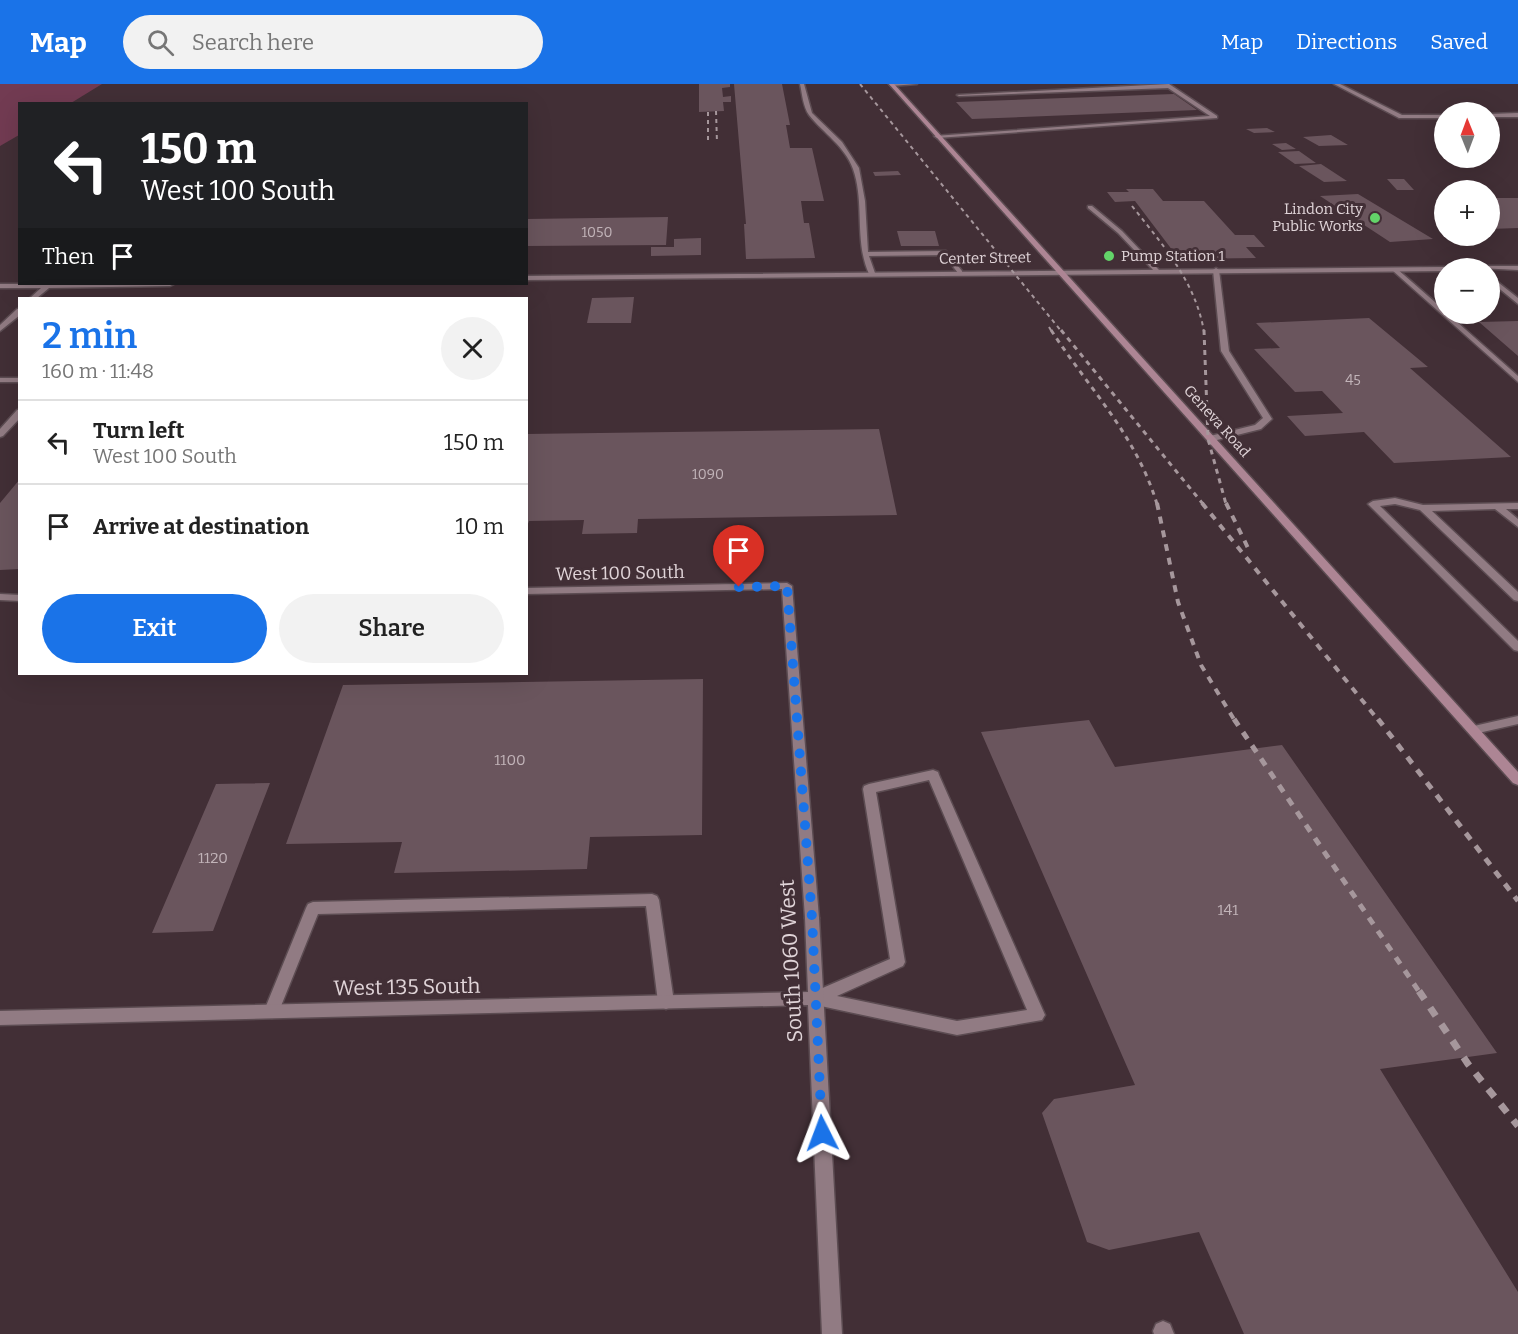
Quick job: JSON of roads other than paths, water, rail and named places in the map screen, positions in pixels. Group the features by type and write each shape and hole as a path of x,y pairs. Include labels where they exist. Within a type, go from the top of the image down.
{"main road":[{"name":"Geneva Road","path":"891,84 1518,780"}],"street":[{"path":"802,84 810,112 840,143 856,168 862,201 865,254 872,273"},
{"path":"891,84 915,84"},
{"path":"998,84 1008,93"},
{"path":"1076,84 1082,90"},
{"path":"1336,84 1394,114 1411,118 1434,117"},
{"path":"938,136 1215,117 1168,85 959,95"},
{"path":"1500,116 1518,115"},
{"path":"1090,207 1120,232 1157,271"},
{"path":"865,254 946,253 960,272"},
{"path":"1500,268 1518,268"},
{"path":"1394,269 1518,380"},
{"name":"Center Street","path":"528,278 1434,269"},
{"path":"1212,438 1258,427 1268,419 1226,351 1216,270"},
{"path":"0,286 24,285"},
{"path":"34,297 47,285"},
{"path":"1500,287 1518,302"},
{"path":"0,329 18,313"},
{"path":"0,380 18,380"},
{"path":"0,434 18,414"},
{"path":"1518,506 1423,508 1395,501 1373,504 1518,647"},
{"path":"1498,507 1518,524"},
{"path":"1423,508 1518,598"},
{"name":"West 100 South","path":"528,591 787,586"},
{"name":"South 1060 West","path":"787,586 812,918 832,1334"},
{"path":"0,597 18,598"},
{"path":"1474,730 1518,720"},
{"path":"933,775 1037,1015 957,1028 816,998 898,962 869,789 933,775"},
{"path":"272,1011 313,908 652,900 666,1002"},
{"name":"West 135 South","path":"0,1018 816,998"}],"railway":[{"path":"860,84 1062,332"},
{"path":"716,111 717,143"},
{"path":"708,112 708,144"},
{"path":"1132,206 1166,249 1186,280 1200,314 1204,332"},
{"path":"1049,327 1052,332"},
{"path":"1051,330 1125,434 1148,479 1157,504"},
{"path":"1061,330 1203,504"},
{"path":"1204,330 1208,439 1226,504"},
{"path":"1157,503 1178,602 1201,665 1235,721"},
{"path":"1202,503 1379,721"},
{"path":"1226,503 1249,550"},
{"path":"1234,719 1420,993"},
{"path":"1378,719 1518,901"},
{"path":"1419,991 1468,1064 1518,1126"}],"place":[{"name":"Lindon City Public Works","path":"1375,218"},
{"name":"Pump Station 1","path":"1109,256"}]}
